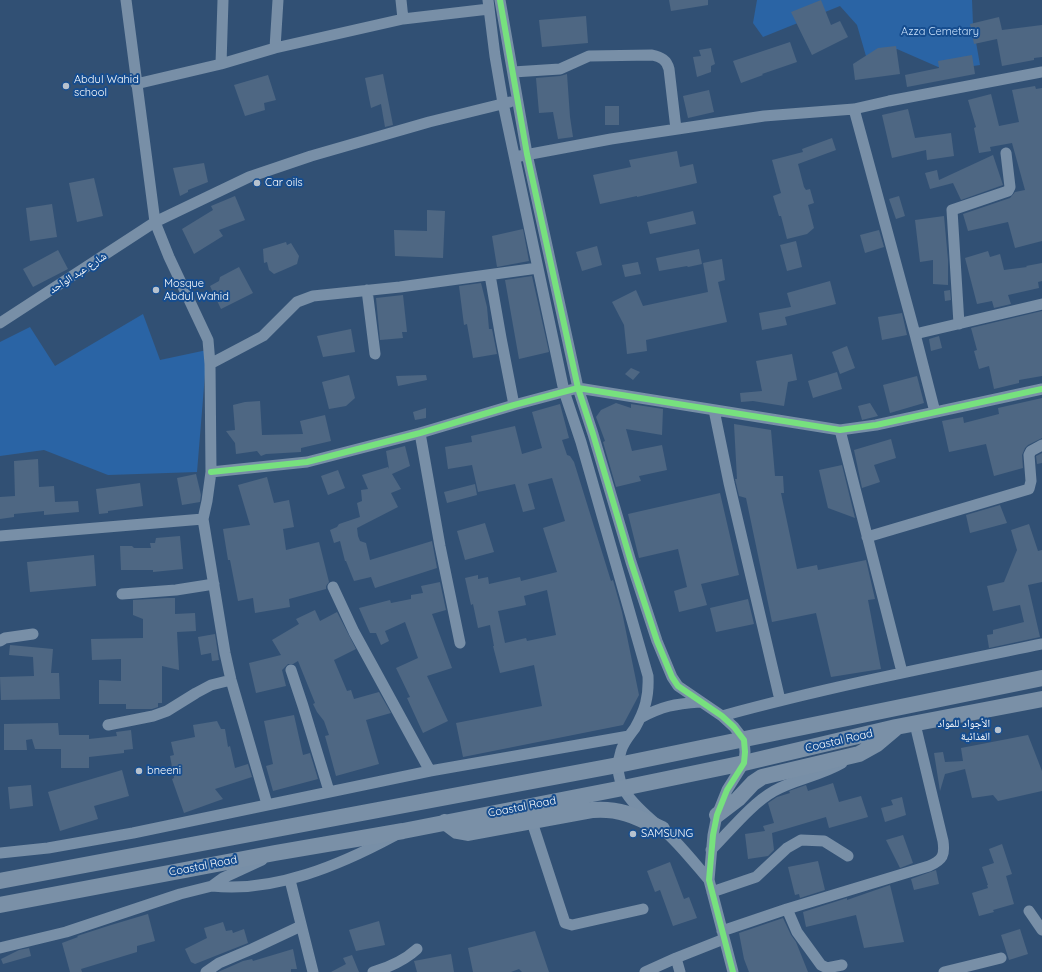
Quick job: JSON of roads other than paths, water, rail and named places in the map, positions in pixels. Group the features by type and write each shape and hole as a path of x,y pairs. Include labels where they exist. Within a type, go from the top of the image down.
{"highway":[{"name":"Coastal Road","path":"0,880 618,765 1042,678"},
{"name":"Coastal Road","path":"0,905 276,852 403,831 623,788 744,763 896,727 1042,699"},
{"path":"717,815 738,799 753,783 762,778 852,756 877,744 896,727"},
{"path":"445,822 457,831 468,833 593,810 607,809 621,811 662,829"}],"street":[{"path":"126,0 155,222 169,257 208,340 210,364 211,472 203,519 225,653 231,680 267,804"},
{"path":"222,64 223,0"},
{"path":"275,48 278,0"},
{"path":"401,0 403,19"},
{"path":"500,0 527,154 578,388 631,562 657,641 678,686 722,716 734,727 744,740 744,763 727,790 717,815 711,850 709,880 733,972"},
{"path":"136,84 222,64 275,48 403,19 489,5 495,56 513,158 564,391 581,442 648,676 649,690 646,704 640,718 621,750 618,765 619,777 629,798 692,858 709,880"},
{"path":"513,72 560,69 589,56 652,55 659,57 668,64 676,129"},
{"path":"513,158 527,154 676,129 764,116 854,109 1042,72"},
{"name":"شارع عبد الواحد","path":"0,323 155,222 249,177 311,156 429,122 503,103 518,101"},
{"path":"854,109 935,412"},
{"path":"959,324 952,210 1008,191 1010,187 1006,153"},
{"path":"210,364 263,336 297,302 313,296 538,268"},
{"path":"490,275 514,405"},
{"path":"367,290 375,354"},
{"path":"915,334 1042,304"},
{"path":"211,472 306,462 420,433 578,388 840,430 876,425 1042,389"},
{"path":"714,410 729,483 780,700"},
{"path":"840,430 902,672"},
{"path":"420,433 438,539 460,643"},
{"path":"867,537 1029,489 1031,481 1029,455 1031,451 1042,445"},
{"path":"0,536 203,519"},
{"path":"122,594 176,590 214,584"},
{"path":"333,587 354,632 430,771"},
{"path":"0,641 5,638 33,634"},
{"path":"722,716 780,700 902,672 1042,644"},
{"path":"291,670 329,791"},
{"path":"108,725 153,716 167,711 211,684 231,680"},
{"path":"640,718 664,707 676,704 700,702"},
{"path":"645,972 723,935 786,909 929,866 940,859 944,851 943,841 915,724"},
{"path":"0,853 48,848 133,833 430,771 629,736"},
{"path":"711,850 749,810 766,796 791,783 830,769 852,756"},
{"path":"532,822 565,923 572,925 643,908"},
{"path":"0,948 66,932 180,894 212,886 234,887 290,880 341,861 403,831"},
{"path":"712,892 756,877 787,848 800,840 824,841 848,856"},
{"path":"212,886 223,878 276,852"},
{"path":"290,880 313,972"},
{"path":"786,909 797,932 821,965 827,968 842,965"},
{"path":"1029,911 1042,930"},
{"path":"206,972 219,963 302,926"},
{"path":"373,972 408,957 417,948"},
{"path":"676,958 680,972"},
{"path":"944,972 1002,958"}],"place":[{"name":"Abdul Wahid school","path":"66,86"},
{"name":"Car oils","path":"257,183"},
{"name":"Mosque Abdul Wahid","path":"156,290"},
{"name":"الأجواد للمواد الغذائية","path":"998,730"},
{"name":"bneeni","path":"139,771"},
{"name":"SAMSUNG","path":"633,834"}],"park label":[{"name":"Azza Cemetary","path":"940,32"}]}
